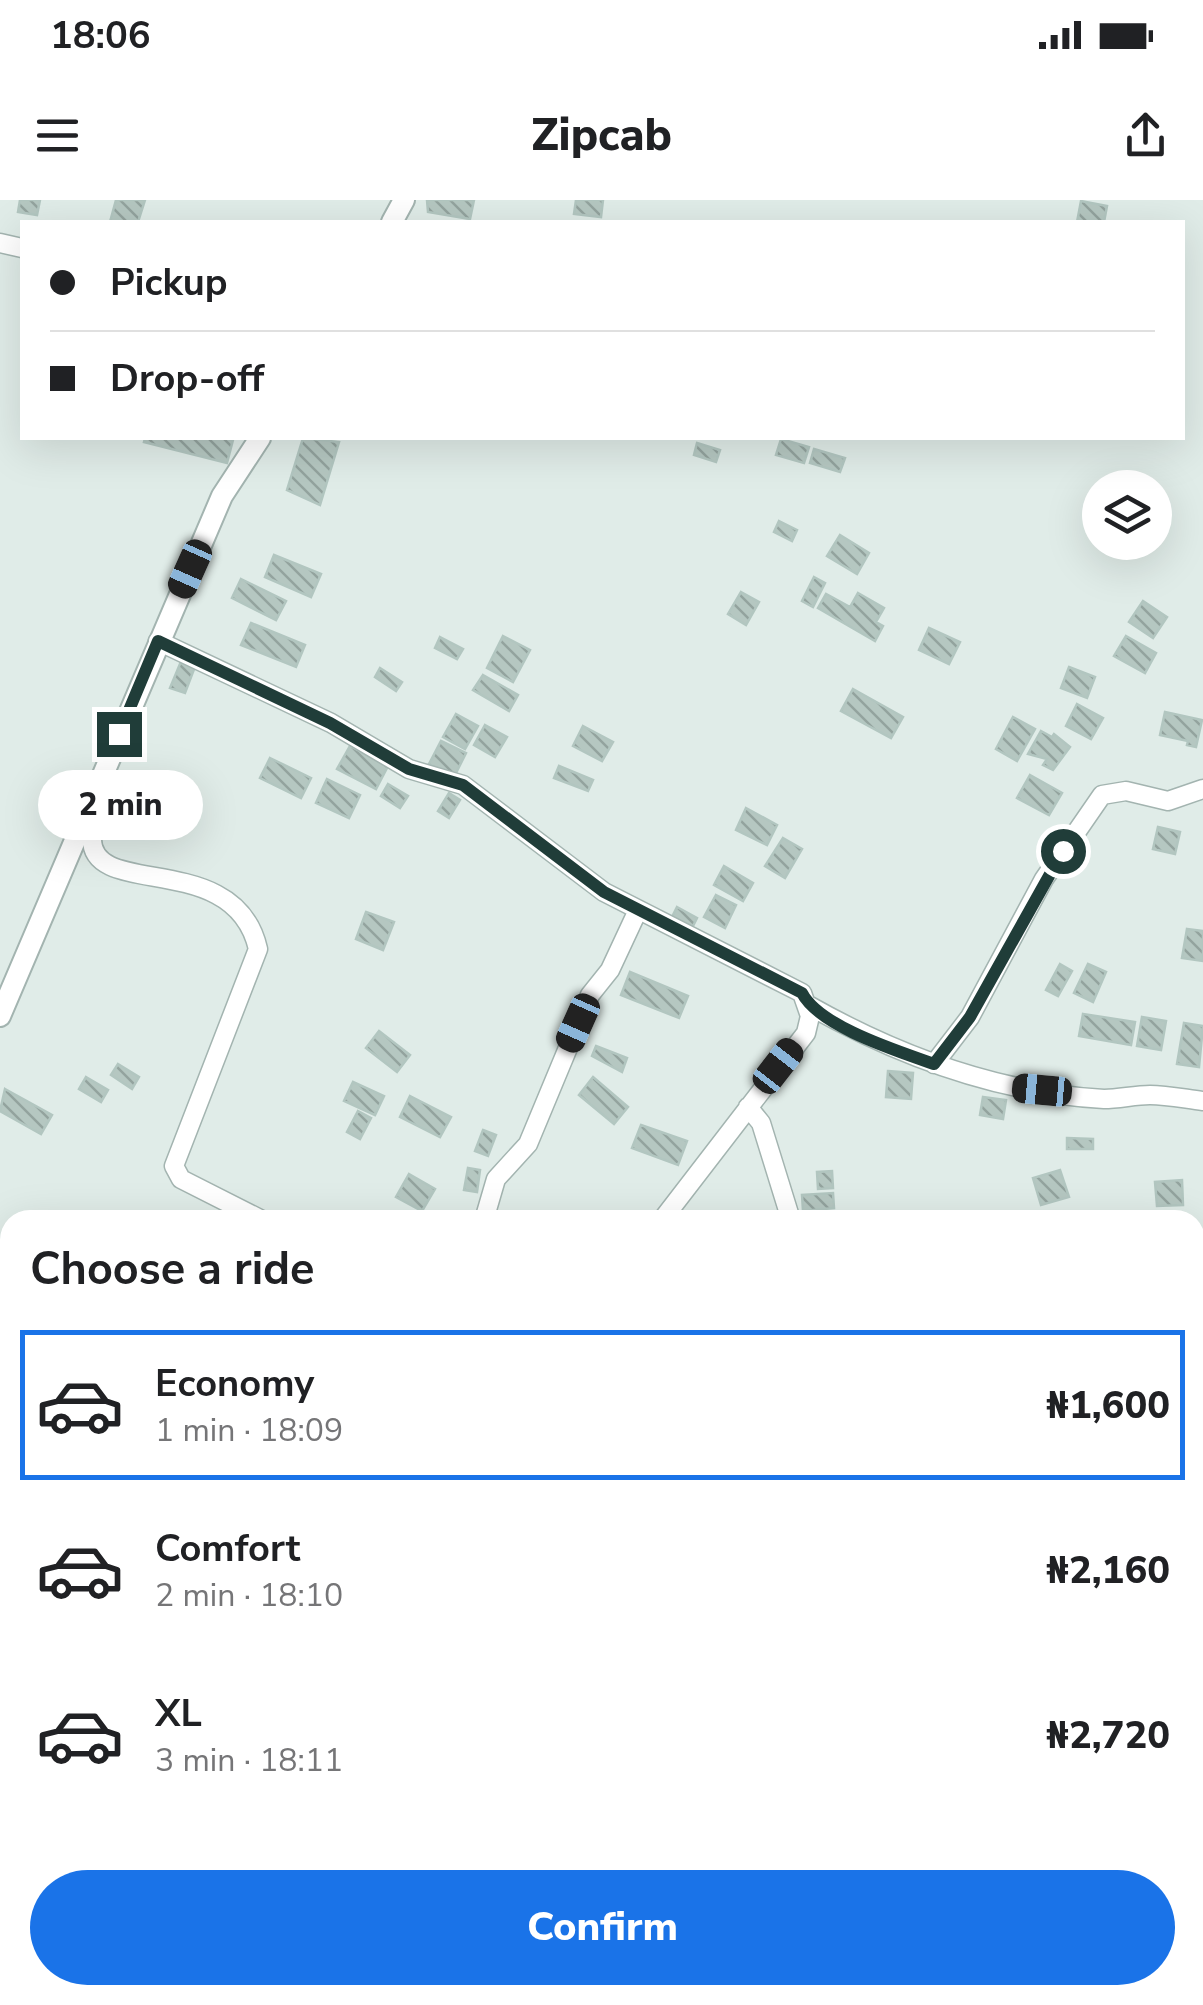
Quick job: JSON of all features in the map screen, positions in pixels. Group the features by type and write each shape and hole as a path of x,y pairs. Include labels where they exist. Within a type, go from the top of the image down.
{"street":[{"path":"0,1016 222,496 259,440"},
{"path":"158,641 330,723 409,769 463,785 604,892 802,993 808,1006 806,1033 670,1210"},
{"path":"934,1064 970,1017 1044,879 1102,794 1126,791 1168,800 1203,789"},
{"path":"93,796 104,802 92,839 99,856 116,870 204,887 234,902 253,926 258,949 174,1166 181,1179 242,1210"},
{"path":"487,1210 496,1179 528,1144 590,995 610,970 638,910"},
{"path":"808,1006 876,1044 1020,1088 1105,1099 1151,1094 1203,1101"},
{"path":"748,1107 761,1123 787,1210"}],"building":[{"path":"20,200 40,200 37,215 18,212"},
{"path":"116,200 145,200 139,220 111,220"},
{"path":"427,200 474,200 470,219 428,212"},
{"path":"576,200 603,200 601,217 574,214"},
{"path":"1081,201 1107,206 1104,220 1077,220"},
{"path":"144,440 233,440 227,463"},
{"path":"302,440 339,442 320,505 287,490"},
{"path":"781,440 809,447 804,463 776,455"},
{"path":"697,443 720,450 716,462 694,455"},
{"path":"814,449 845,458 840,472 810,463"},
{"path":"779,521 797,530 792,541 774,532"},
{"path":"840,535 869,553 857,574 827,556"},
{"path":"274,555 321,574 311,597 265,577"},
{"path":"814,577 825,583 813,607 802,601"},
{"path":"241,579 286,601 276,620 232,598"},
{"path":"741,592 759,602 746,625 728,614"},
{"path":"858,593 884,608 876,622 883,626 875,641 818,608 826,594 850,607"},
{"path":"1143,601 1167,617 1153,638 1129,622"},
{"path":"251,623 305,645 296,667 241,645"},
{"path":"929,628 960,642 949,664 919,650"},
{"path":"503,636 530,650 513,682 487,668"},
{"path":"1126,636 1156,653 1145,673 1114,656"},
{"path":"440,637 463,649 457,659 435,648"},
{"path":"182,659 196,664 185,693 170,688"},
{"path":"1069,667 1095,677 1087,698 1061,688"},
{"path":"380,668 402,682 396,691 375,677"},
{"path":"483,675 518,695 509,711 473,690"},
{"path":"853,689 903,717 891,738 841,711"},
{"path":"1077,704 1103,718 1091,739 1066,726"},
{"path":"1165,712 1202,720 1196,747 1187,745 1188,741 1160,735"},
{"path":"456,714 478,726 465,749 443,737"},
{"path":"1013,717 1035,729 1017,761 996,749"},
{"path":"485,725 507,737 495,757 474,745"},
{"path":"583,726 613,742 602,761 573,746"},
{"path":"1041,731 1052,737 1054,734 1070,747 1053,770 1043,765 1047,759 1028,754"},
{"path":"441,741 466,753 454,777 429,764"},
{"path":"350,746 388,766 376,789 337,769"},
{"path":"270,758 311,778 301,798 260,778"},
{"path":"559,766 593,780 588,791 554,778"},
{"path":"1030,775 1062,793 1049,815 1017,798"},
{"path":"327,779 360,795 349,818 316,803"},
{"path":"388,784 408,796 400,808 381,796"},
{"path":"449,793 460,800 449,818 438,811"},
{"path":"746,808 777,825 767,845 736,830"},
{"path":"1158,827 1180,832 1175,854 1153,849"},
{"path":"783,838 802,849 785,878 765,866"},
{"path":"724,866 753,883 743,901 714,885"},
{"path":"716,895 736,905 725,928 704,917"},
{"path":"677,907 697,918 692,928 672,917"},
{"path":"366,912 394,922 383,950 356,939"},
{"path":"1187,929 1203,931 1203,961 1182,958"},
{"path":"1060,964 1072,971 1058,996 1046,990"},
{"path":"1088,964 1106,972 1093,1002 1074,993"},
{"path":"630,972 688,996 679,1018 621,995"},
{"path":"1083,1014 1135,1022 1131,1045 1079,1036"},
{"path":"1142,1017 1166,1021 1161,1050 1137,1046"},
{"path":"1184,1023 1203,1026 1199,1067 1177,1064"},
{"path":"379,1031 410,1055 397,1072 366,1048"},
{"path":"596,1046 627,1058 622,1072 592,1056"},
{"path":"118,1064 139,1077 132,1089 111,1075"},
{"path":"888,1071 913,1073 911,1099 886,1097"},
{"path":"86,1077 108,1090 101,1102 79,1089"},
{"path":"593,1077 628,1107 614,1124 579,1095"},
{"path":"353,1082 384,1096 375,1115 344,1101"},
{"path":"5,1089 52,1115 41,1134 0,1111"},
{"path":"410,1096 451,1117 440,1137 400,1117"},
{"path":"983,1097 1006,1100 1003,1119 980,1115"},
{"path":"358,1111 371,1118 360,1139 347,1132"},
{"path":"641,1125 687,1141 678,1165 632,1148"},
{"path":"483,1130 496,1135 488,1156 475,1151"},
{"path":"1067,1138 1093,1139 1093,1149 1067,1149"},
{"path":"468,1168 480,1170 477,1192 464,1190"},
{"path":"1060,1170 1069,1197 1041,1205 1033,1178"},
{"path":"832,1171 833,1188 818,1189 817,1172"},
{"path":"409,1174 435,1189 423,1210 396,1197"},
{"path":"1182,1180 1183,1205 1157,1206 1155,1182"},
{"path":"833,1193 834,1208 803,1210 802,1195"}],"route":[{"path":"119,734 158,641 330,723 409,769 463,785 604,892 802,993 808,1006 876,1044 934,1064 970,1017 1063,851"}]}
